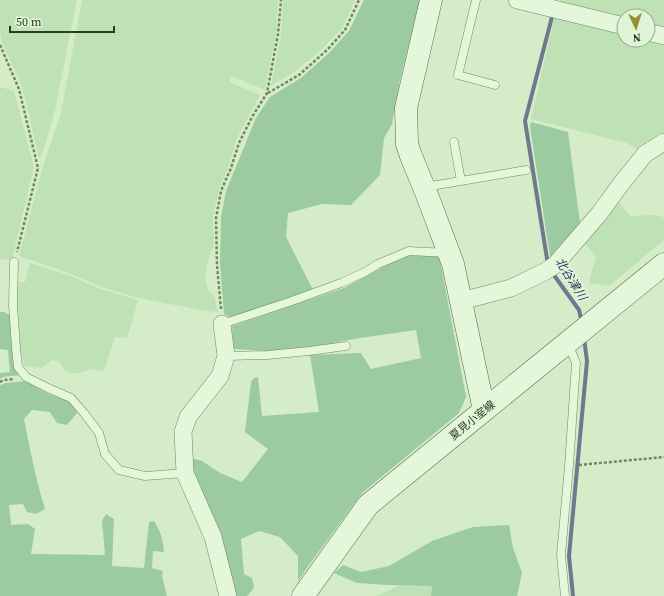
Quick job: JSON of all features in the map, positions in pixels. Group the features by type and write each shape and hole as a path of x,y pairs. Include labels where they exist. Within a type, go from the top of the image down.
{"main road":[{"path":"431,0 406,108 406,133 411,156 452,264 484,410"},
{"name":"夏見小室線","path":"303,596 368,506 664,264"}],"street":[{"path":"517,0 616,24"},
{"path":"460,299 473,298 511,288 549,268 599,214 645,154 664,142"},
{"path":"222,324 226,356 220,376 188,416 183,432 185,473 213,537 228,596"}],"lane":[{"path":"476,0 458,75 495,85"},
{"path":"454,142 461,181"},
{"path":"424,187 526,170"},
{"path":"222,324 341,283 378,264 409,251 448,253"},
{"path":"14,262 13,305 18,368 26,377 71,398 99,433 105,454 119,470 145,476 185,473"},
{"path":"565,596 561,555 578,334"},
{"path":"226,356 268,355 346,346"}],"path":[{"path":"222,324 217,265 216,218 221,191 232,168 239,143 252,117 267,93 278,34 281,0"},
{"path":"267,93 299,75 327,50 345,30 359,0"},
{"path":"0,45 19,89 38,168 14,262"},
{"path":"582,464 664,457"}],"green space":[{"path":"0,0 77,0 55,110 42,155 39,158 22,86 2,42 0,33"},
{"path":"82,0 278,0 276,34 265,90 231,76 229,82 260,95 236,140 229,165 219,189 213,217 214,246 207,264 205,278 208,290 214,296 218,312 139,298 101,287 72,274 19,256 43,166 61,113"},
{"path":"283,0 355,0 343,27 324,47 297,70 271,86 281,35"},
{"path":"364,0 420,0 400,80 392,124 384,138 380,175 351,205 322,204 288,213 286,237 313,290 231,318 224,314 220,264 221,217 226,191 256,118 270,97 301,78 329,53 349,31"},
{"path":"560,0 664,0 664,27 662,30 656,28 656,8 616,8 616,19 559,5"},
{"path":"555,15 616,30 616,48 656,48 656,40 661,40 664,46 664,135 641,152 627,143 531,119"},
{"path":"0,87 14,91 34,167 12,260 0,259"},
{"path":"531,122 568,132 580,223 560,250 550,256 530,127"},
{"path":"616,199 630,216 652,215 663,217 664,240 609,286 589,283 596,256 584,243"},
{"path":"409,253 439,255 466,397 459,413 362,493 298,581 298,556 280,537 259,531 241,539 244,574 252,578 254,588 247,596 233,596 187,457 202,461 220,473 242,482 268,449 245,432 251,382 254,378 258,377 262,416 319,412 310,355 361,353 371,369 421,358 416,330 311,347 268,351 233,349 232,326 344,288"},
{"path":"30,263 71,276 100,289 138,300 127,338 115,337 104,371 92,369 78,373 71,373 64,369 59,362 52,360 42,368 24,366 20,347 17,282 25,282"},
{"path":"0,312 10,315 16,367 20,375 3,377 0,379 0,373 10,372 8,350 0,349"},
{"path":"26,381 48,394 70,402 77,413 67,425 57,423 50,412 32,410 24,419 36,476 45,509 36,514 27,512 23,504 9,505 11,525 28,524 35,529 31,554 105,555 102,521 106,514 114,519 112,566 144,568 149,522 154,521 161,536 164,552 153,551 152,568 163,571 162,576 167,596 0,596 0,385"},
{"path":"509,525 513,548 522,573 517,596 431,596 432,586 357,583 334,573 343,565 361,572 389,566 432,541 473,527"},
{"path":"400,585 432,586 431,596 376,596"}],"waterway":[{"name":"北谷津川","path":"548,265 525,121 553,13"},
{"name":"北谷津川","path":"551,271 579,310 582,323"},
{"name":"北谷津川","path":"573,596 569,556 587,361 584,338"}]}
